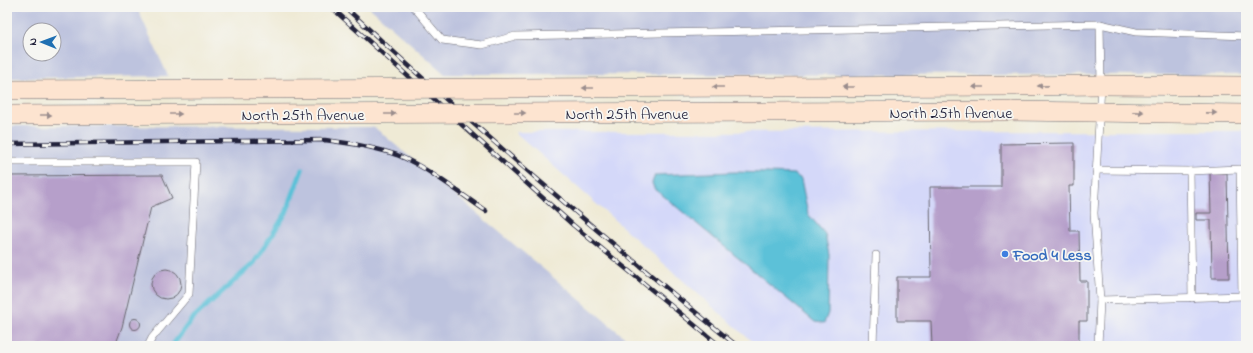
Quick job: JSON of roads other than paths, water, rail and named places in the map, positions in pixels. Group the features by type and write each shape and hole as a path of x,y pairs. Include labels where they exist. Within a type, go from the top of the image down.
{"main road":[{"name":"North 25th Avenue","path":"7,90 1069,85 1246,86"},
{"name":"North 25th Avenue","path":"7,115 1099,111 1246,114"}],"lane":[{"path":"414,7 442,40 482,45 515,36 1100,24 1136,32 1246,36"},
{"path":"1098,346 1100,300 1094,213 1101,85 1100,24"},
{"path":"7,162 196,162 189,294 152,338 148,346"},
{"path":"1096,170 1190,171 1243,169 1244,296 1100,300"},
{"path":"1190,171 1192,298"},
{"path":"873,346 876,255"}],"water":[{"path":"736,172 794,174 801,179 808,214 825,234 829,255 828,313 824,323 815,322 654,188 652,183 655,175"}],"waterway":[{"path":"172,346 192,319 254,263 286,213 302,170"}],"railway":[{"path":"331,7 573,225 720,346"},
{"path":"345,7 538,180 737,346"},
{"path":"7,144 334,141 380,150 409,160 432,173 486,211"}],"place":[{"name":"Food 4 Less","path":"1005,254"}]}
